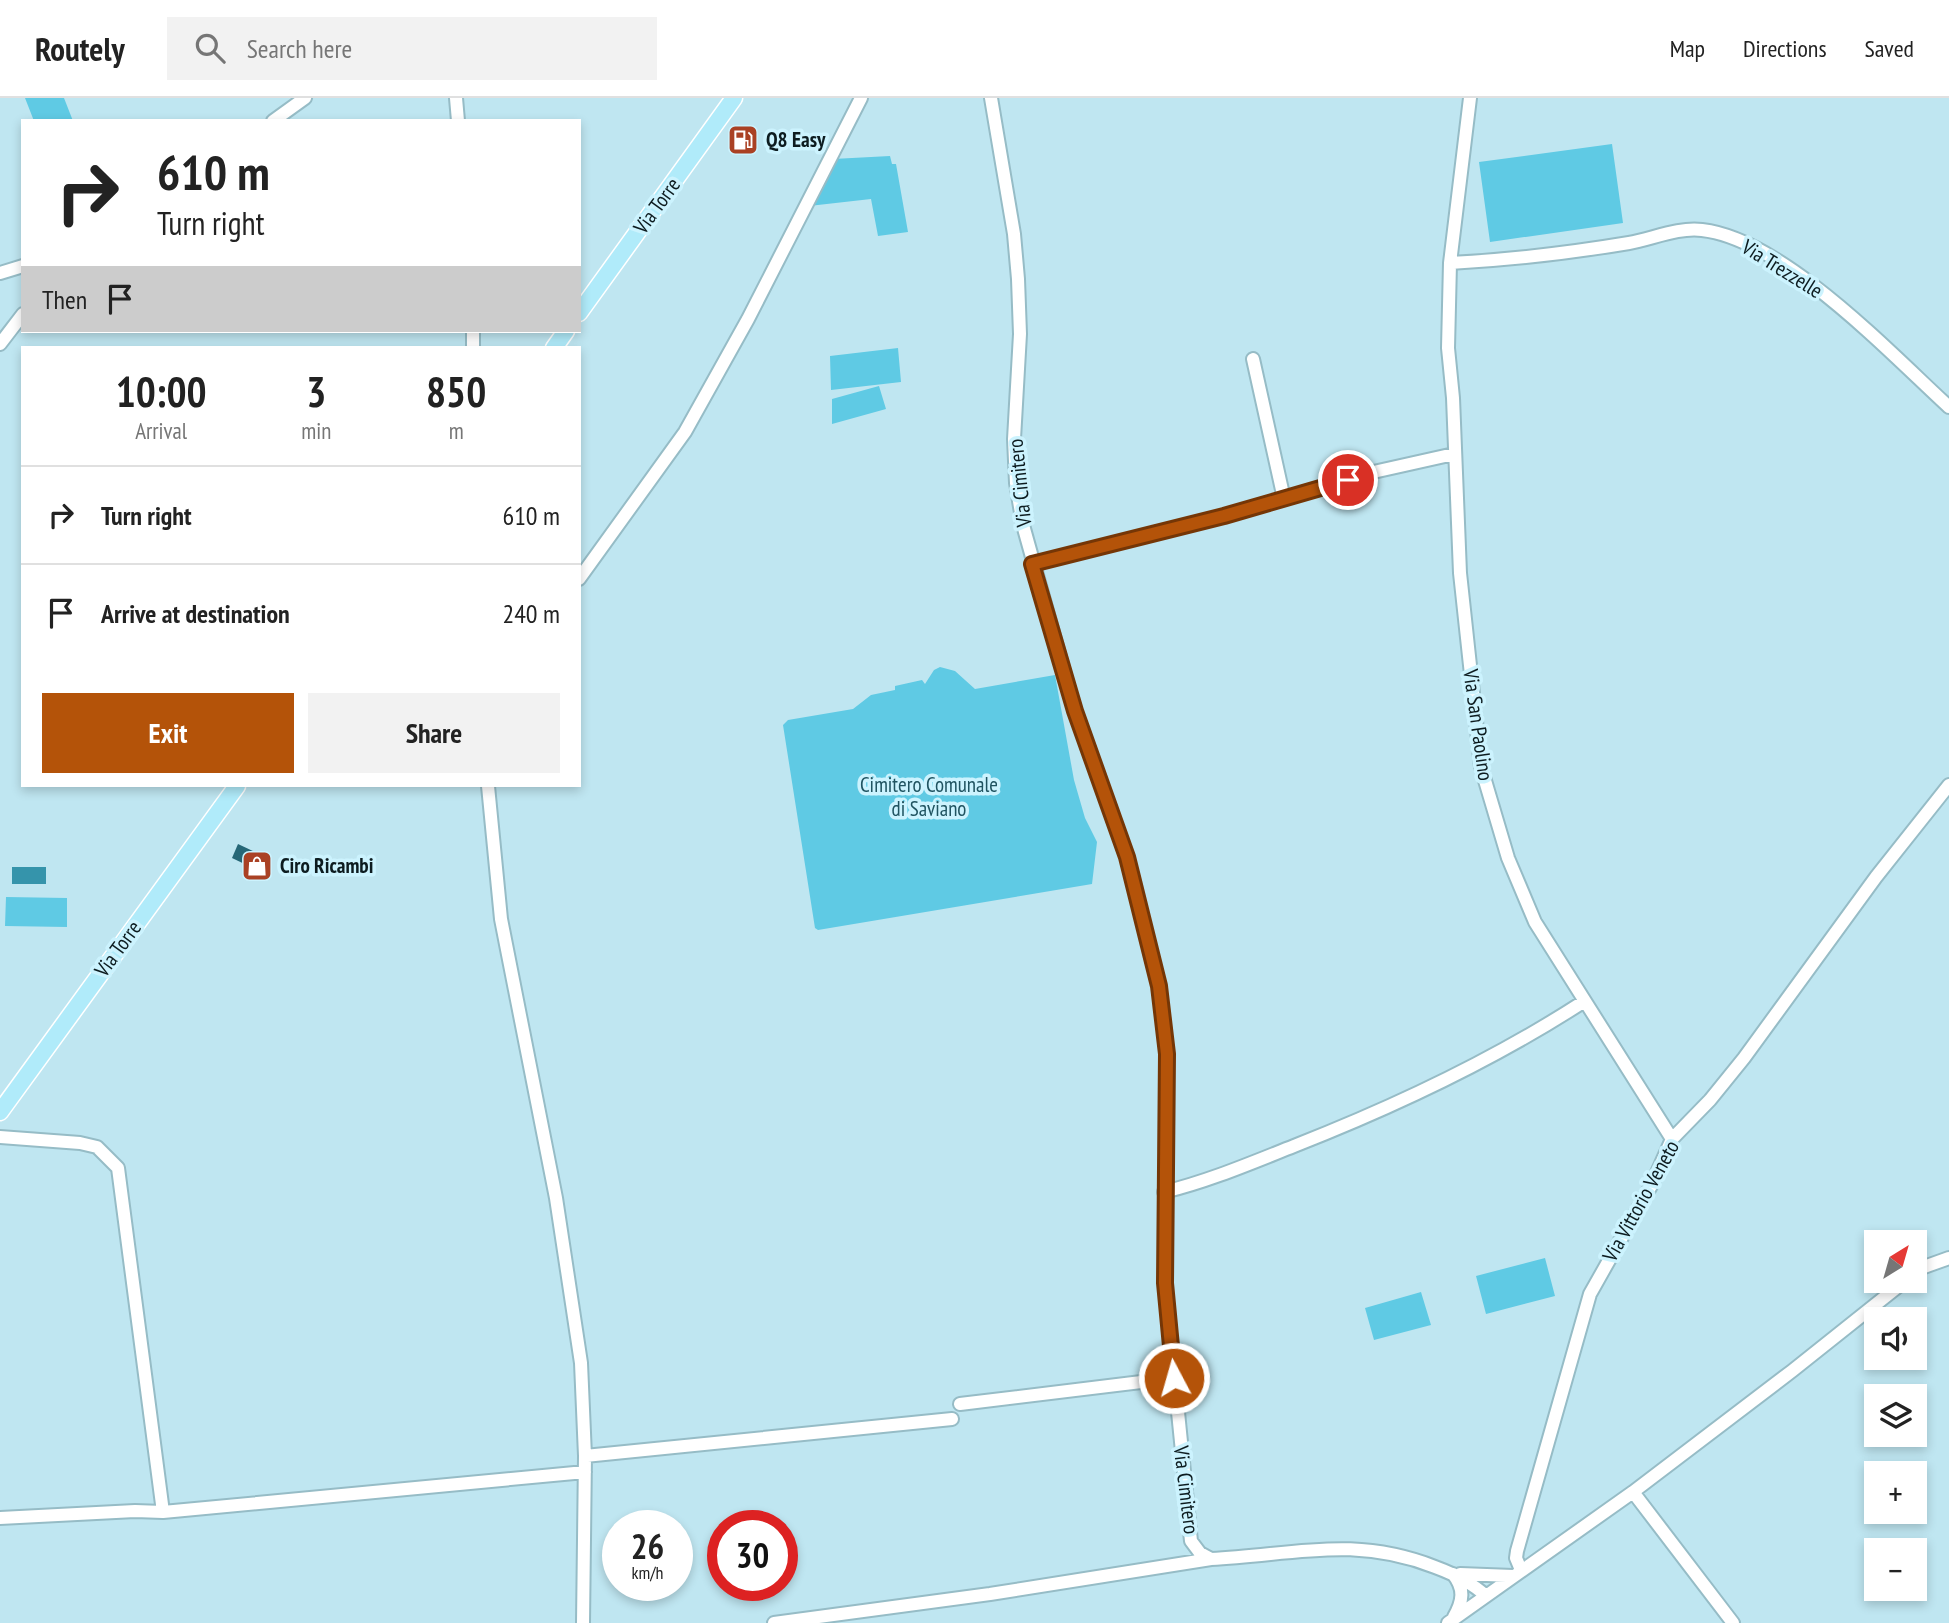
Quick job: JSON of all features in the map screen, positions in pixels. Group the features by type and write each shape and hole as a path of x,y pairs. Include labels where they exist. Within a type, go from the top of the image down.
{"main road":[{"name":"Via Torre","path":"581,310 734,98"},
{"name":"Via Torre","path":"0,1112 236,787"}],"street":[{"path":"276,119 305,98"},
{"path":"456,98 458,119"},
{"path":"581,576 685,432 748,319 861,98"},
{"name":"Via Cimitero","path":"991,98 1014,234 1018,279 1020,334 1014,439 1016,483 1032,564 1075,711 1127,857 1159,986 1167,1054 1165,1283 1191,1541 1200,1553 1211,1559 1350,1548 1376,1550 1412,1558 1452,1574 1468,1581 1486,1596"},
{"name":"Via San Paolino","path":"1470,98 1450,263 1448,348 1460,573 1480,767 1508,858 1535,922 1583,1002 1672,1139"},
{"name":"Via Trezzelle","path":"1450,263 1555,255 1688,230 1718,234 1758,250 1838,304 1949,407"},
{"path":"0,273 21,267"},
{"path":"0,344 21,317"},
{"path":"1253,359 1284,499"},
{"path":"1032,564 1284,499 1369,473 1454,454"},
{"name":"Via Vittorio Veneto","path":"1517,1573 1517,1551 1590,1294 1652,1184 1672,1139 1710,1100 1744,1058 1876,877 1949,785"},
{"path":"488,787 501,919 570,1279 581,1363 586,1456 583,1623"},
{"path":"1164,1192 1193,1185 1406,1100 1482,1063 1583,1002"},
{"path":"0,1137 80,1143 97,1147 118,1168 163,1512"},
{"path":"1927,1266 1949,1258"},
{"path":"1450,1622 1633,1492 1890,1293"},
{"path":"960,1404 1174,1378"},
{"path":"586,1456 952,1419"},
{"path":"0,1518 163,1512 585,1472"},
{"path":"1633,1492 1733,1623"},
{"path":"774,1623 990,1594 1211,1559"},
{"name":"Via Cimitero","path":"1452,1574 1517,1573"},
{"path":"1450,1622 1463,1598 1460,1583 1452,1574"}],"green space":[{"path":"25,98 64,98 72,119 33,119"},
{"path":"1612,144 1623,223 1490,242 1479,162"},
{"path":"890,156 892,164 896,164 908,232 878,236 871,199 809,206 833,159"},
{"path":"898,348 901,382 831,390 830,356"},
{"path":"879,386 886,409 832,424 832,399"},
{"name":"Cimitero Comunale di Saviano","path":"940,667 955,671 975,689 1055,675 1074,780 1085,818 1097,842 1092,884 818,930 815,928 783,725 788,720 853,709 871,695 895,690 895,686 922,680 925,684 934,670"},
{"path":"6,897 67,898 67,927 5,926"},
{"path":"1545,1258 1555,1296 1486,1314 1476,1276"},
{"path":"1421,1292 1431,1325 1374,1340 1365,1308"}],"shaded area":[{"path":"12,867 46,867 46,884 12,884"}],"building":[{"name":"Ciro Ricambi","path":"238,844 270,859 263,873 232,858"}],"place":[{"name":"Q8 Easy","path":"743,140"},
{"name":"Ciro Ricambi","path":"257,866"}],"route":[{"path":"1174,1378 1163,1232 1167,1054 1159,986 1127,857 1075,711 1032,564 1224,516 1348,480"}]}
